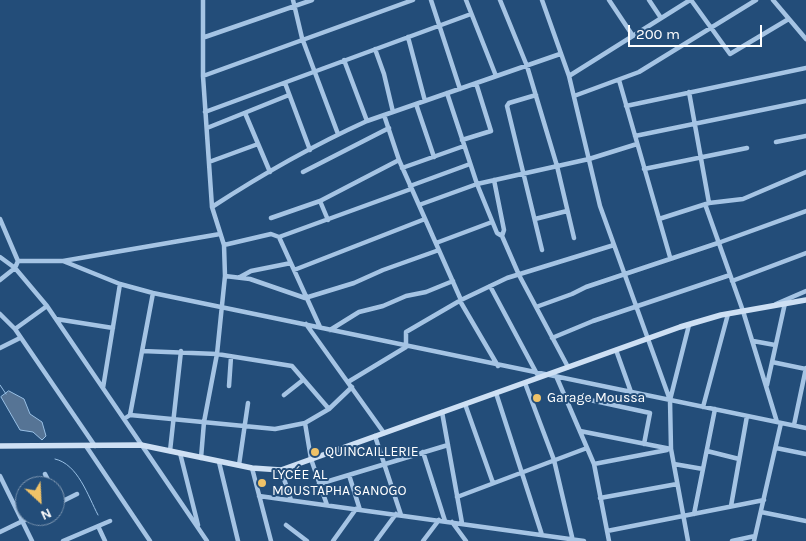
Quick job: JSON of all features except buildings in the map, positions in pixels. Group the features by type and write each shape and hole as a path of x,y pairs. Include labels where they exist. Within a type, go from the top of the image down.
{"street":[{"path":"201,458 204,422 217,354 225,276 224,245 212,207 203,76 205,37 203,0"},
{"path":"293,0 302,38 338,134"},
{"path":"205,37 312,0"},
{"path":"203,76 302,38 414,0"},
{"path":"431,0 460,89"},
{"path":"466,0 496,76"},
{"path":"500,0 527,66 557,166 574,238"},
{"path":"542,0 569,76 600,206 670,400"},
{"path":"609,0 633,36"},
{"path":"649,0 660,18"},
{"path":"569,76 691,0 730,54 787,20"},
{"path":"574,96 639,72 756,0"},
{"path":"773,0 787,20 806,39"},
{"path":"205,112 471,14"},
{"path":"408,37 425,101"},
{"path":"375,49 384,74 393,112"},
{"path":"212,207 338,134 367,121 560,54"},
{"path":"344,60 367,121"},
{"path":"626,106 806,68"},
{"path":"619,80 670,258"},
{"path":"285,83 310,150"},
{"path":"462,140 491,131 476,83"},
{"path":"689,92 707,203 718,243 743,311 779,422 776,448 755,539 732,541"},
{"path":"447,93 470,164 492,222 497,233 502,236 519,276 568,367"},
{"path":"207,128 289,95"},
{"path":"536,95 509,103 507,106 542,250"},
{"path":"635,136 806,101"},
{"path":"416,104 434,156"},
{"path":"245,113 270,172"},
{"path":"384,115 402,168 461,300 498,366"},
{"path":"303,172 389,128"},
{"path":"776,142 806,136"},
{"path":"209,162 258,144"},
{"path":"419,205 477,184 589,159 637,144"},
{"path":"402,168 464,146"},
{"path":"644,169 747,148"},
{"path":"271,218 320,201 399,160"},
{"path":"224,245 271,234 279,237 328,220 470,164"},
{"path":"659,219 707,203 742,199 806,172"},
{"path":"494,180 504,230 502,236"},
{"path":"320,201 328,220"},
{"path":"535,219 567,211"},
{"path":"536,307 806,211"},
{"path":"0,219 18,261 15,268 0,280"},
{"path":"294,270 425,219"},
{"path":"436,243 492,222"},
{"path":"18,261 63,261 220,234"},
{"path":"279,237 292,263 305,298 320,327"},
{"path":"406,347 406,332 461,300 507,278 519,276 614,245"},
{"path":"225,276 239,278 305,298 354,283 383,270 440,250"},
{"path":"732,281 806,254"},
{"path":"0,257 15,268 47,306 207,541"},
{"path":"63,261 120,284 153,293 222,306 406,347 806,428"},
{"path":"239,278 251,271 292,263"},
{"path":"552,338 637,306 730,275"},
{"path":"330,330 353,315 406,296 426,292 453,281"},
{"path":"103,388 120,284"},
{"path":"490,286 537,374"},
{"path":"773,305 806,291"},
{"path":"130,415 153,293"},
{"path":"0,446 141,445 252,468 281,470 689,324 728,314 806,300"},
{"path":"767,387 785,303"},
{"path":"15,329 47,306"},
{"path":"0,314 15,329 95,446"},
{"path":"703,407 728,314"},
{"path":"56,319 113,328"},
{"path":"306,324 384,433"},
{"path":"688,541 671,449 670,400 689,324"},
{"path":"0,348 20,338"},
{"path":"753,341 775,345"},
{"path":"124,419 130,415 274,430 305,423 329,408 350,385 406,347"},
{"path":"616,350 631,392"},
{"path":"142,351 217,354 292,366 329,408"},
{"path":"170,451 181,352"},
{"path":"229,386 231,357"},
{"path":"772,362 806,368 794,425"},
{"path":"557,378 594,464 609,541"},
{"path":"284,395 303,380"},
{"path":"525,382 554,460 573,541"},
{"path":"496,393 542,535"},
{"path":"590,400 650,413 644,444"},
{"path":"239,465 248,403"},
{"path":"465,404 493,483"},
{"path":"694,514 715,409"},
{"path":"442,412 462,523"},
{"path":"731,506 747,416"},
{"path":"305,423 311,459 327,505"},
{"path":"580,431 671,449"},
{"path":"375,436 398,515"},
{"path":"319,484 448,444"},
{"path":"86,446 150,541"},
{"path":"457,497 587,448"},
{"path":"776,448 806,454"},
{"path":"594,464 671,449"},
{"path":"707,450 739,458"},
{"path":"423,452 445,521"},
{"path":"180,453 199,529"},
{"path":"219,462 238,541"},
{"path":"674,464 703,469"},
{"path":"252,468 272,540"},
{"path":"281,470 291,500"},
{"path":"349,475 358,509"},
{"path":"0,476 15,507"},
{"path":"600,498 677,484"},
{"path":"65,500 77,494"},
{"path":"259,496 462,523 573,541 584,541"},
{"path":"607,531 764,500"},
{"path":"333,541 358,509"},
{"path":"761,512 806,521"},
{"path":"376,541 398,515"},
{"path":"63,541 110,520"},
{"path":"423,541 439,520"},
{"path":"452,522 466,541"},
{"path":"0,532 15,524"},
{"path":"286,524 307,541"},
{"path":"24,526 32,541"},
{"path":"98,526 105,541"}],"water":[{"path":"9,391 24,399 30,414 42,422 46,436 42,440 33,432 20,430 1,397"}],"waterway":[{"path":"0,385 6,394"},
{"path":"55,459 63,462 76,474 98,515"}],"place":[{"name":"Garage Moussa","path":"537,398"},
{"name":"QUINCAILLERIE","path":"315,452"},
{"name":"LYCÉE AL MOUSTAPHA SANOGO","path":"262,483"}]}
